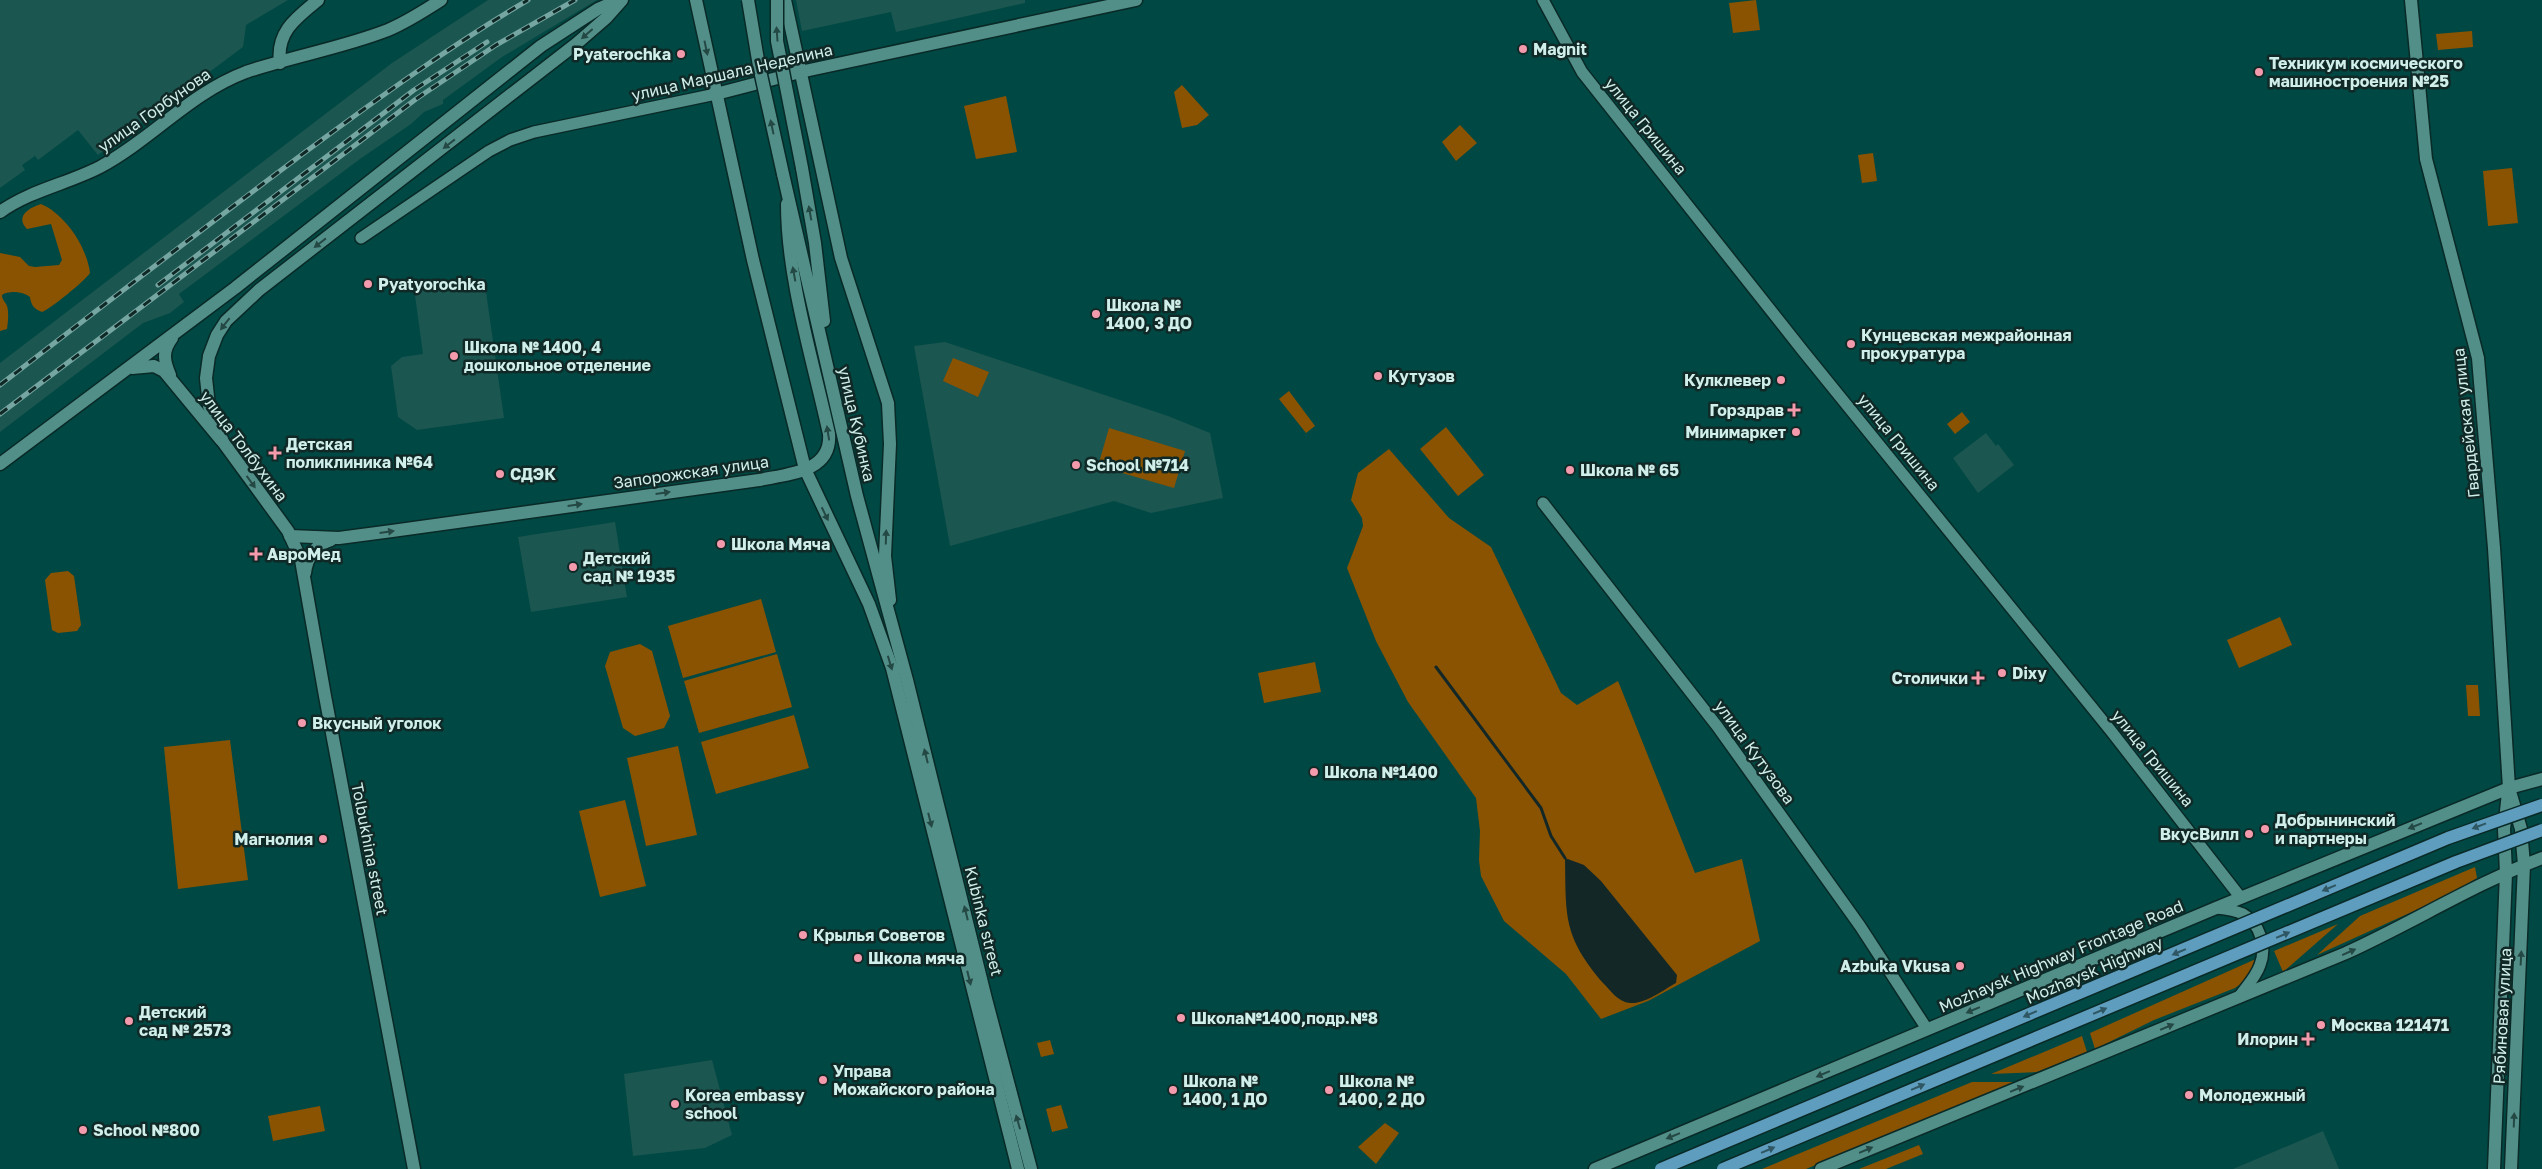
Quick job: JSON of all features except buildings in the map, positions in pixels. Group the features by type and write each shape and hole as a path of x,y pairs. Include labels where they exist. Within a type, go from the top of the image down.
{"main road":[{"path":"280,63 278,50 286,29 318,0"},
{"name":"улица Горбунова","path":"0,212 36,191 100,167 218,84 247,72 390,29 441,0"},
{"path":"223,442 209,406 206,378 209,356 217,334 226,321 259,290 576,44 606,18 620,0"},
{"path":"0,464 176,333 541,46 591,14 620,0"},
{"path":"696,0 753,260 805,469 869,604 892,668 1018,1169"},
{"name":"улица Кубинка","path":"748,0 759,66 857,496 896,637 992,1026 1031,1169"},
{"path":"777,0 777,41 815,244 831,383"},
{"path":"785,0 841,258 888,403 890,422 885,556 896,637"},
{"name":"улица Маршала Неделина","path":"716,94 800,72 1136,0"},
{"name":"Гвардейская улица","path":"2411,0 2426,159 2478,358 2494,548 2509,788"},
{"name":"Запорожская улица","path":"290,536 339,538 759,480 805,469 820,462 825,457 830,442 792,261 787,220 787,193"},
{"name":"улица Толбухина","path":"171,378 166,366 164,352 176,333"},
{"name":"улица Толбухина","path":"128,369 145,365 154,366 171,378 223,442 290,536"},
{"name":"Tolbukhina street","path":"290,536 298,550 305,573 325,696 414,1169"},
{"path":"305,573 306,562 314,550 326,542 339,538"},
{"name":"Mozhaysk Highway Frontage Road","path":"1595,1169 2216,908 2509,788 2542,779"},
{"name":"Рябиновая улица","path":"2509,788 2521,828 2524,865 2511,1169"},
{"name":"Рябиновая улица","path":"2494,1169 2506,873 2504,829 2509,788"},
{"name":"Mozhaysk Highway","path":"1661,1169 2439,842 2542,805"},
{"path":"1724,1169 2456,862 2542,830"},
{"path":"1821,1169 2346,953 2399,929 2506,873 2542,858"}],"street":[{"name":"улица Гришина","path":"1543,0 1582,72 1797,344 2111,731 2241,898"},
{"name":"улица Маршала Неделина","path":"361,238 488,151 510,140 534,132 716,94"},
{"name":"улица Кутузова","path":"1543,503 1717,726 1860,926 1927,1029"},
{"path":"2216,908 2242,914 2251,920 2261,938 2263,950 2261,964 2239,997"}],"shaded area":[{"path":"0,0 288,0 246,25 243,47 98,155 78,130 38,160 35,156 22,165 25,170 0,188"},
{"path":"488,0 597,0 502,57 443,100 443,104 424,112 411,124 360,159 179,294 184,302 170,313 143,323 0,432 0,363 392,63"},
{"path":"796,0 1025,0 1025,3 896,32 891,12 802,31"},
{"path":"1756,0 1760,30 1733,33 1729,3"},
{"path":"2472,31 2473,47 2438,50 2436,34"},
{"path":"1182,85 1209,115 1197,125 1182,128 1174,92"},
{"path":"1006,96 1017,152 976,159 964,106"},
{"path":"1460,125 1477,143 1456,161 1442,142"},
{"path":"1873,153 1877,181 1862,183 1858,155"},
{"path":"2512,168 2518,223 2488,226 2483,171"},
{"path":"41,204 58,215 73,232 80,242 90,273 82,282 42,312 33,306 30,297 27,295 13,292 5,293 2,295 2,298 8,308 7,329 0,331 0,253 20,257 29,266 35,267 59,265 62,260 51,224 27,229 22,221 28,211"},
{"name":"Школа № 1400, 4 дошкольное отделение","path":"484,278 504,418 417,430 398,417 391,366 402,357 423,354 414,288"},
{"name":"School №714","path":"945,342 1168,416 1210,433 1223,498 1151,513 1114,501 950,546 914,346"},
{"path":"953,358 989,372 978,397 943,381"},
{"path":"1289,391 1315,426 1306,433 1279,399"},
{"path":"1962,412 1970,422 1955,434 1947,424"},
{"path":"1446,427 1484,475 1458,496 1420,449"},
{"path":"1109,428 1185,451 1174,488 1098,466"},
{"path":"1986,433 1996,446 1998,444 2014,465 1978,493 1953,458"},
{"path":"1389,449 1449,518 1491,547 1561,693 1577,705 1618,681 1695,873 1742,859 1760,941 1648,1001 1601,1019 1566,974 1504,921 1481,876 1479,860 1480,831 1476,798 1408,702 1376,641 1347,568 1363,526 1362,518 1351,500 1358,473"},
{"name":"Детский сад № 1935","path":"615,522 627,597 531,612 518,537"},
{"path":"68,571 74,576 81,625 77,631 58,633 52,630 45,580 51,573"},
{"path":"761,599 776,652 683,678 668,626"},
{"path":"2280,617 2292,645 2239,668 2227,640"},
{"path":"640,644 652,651 670,716 664,728 635,736 623,728 605,666 610,652"},
{"path":"777,654 792,707 699,733 684,681"},
{"path":"1315,662 1321,692 1264,703 1258,673"},
{"path":"2466,685 2478,685 2480,716 2468,716"},
{"path":"794,715 809,768 716,794 701,742"},
{"path":"230,740 248,880 178,889 164,747"},
{"path":"678,746 697,835 646,846 627,758"},
{"path":"625,800 646,886 600,897 579,811"},
{"path":"1565,858 1584,865 1601,881 1677,975 1676,983 1648,999 1630,1003 1618,998 1603,983 1580,952 1569,925"},
{"path":"2475,867 2477,878 2447,896 2317,955 2360,916"},
{"path":"2338,924 2283,972 2274,951"},
{"path":"2258,958 2245,981 2235,988 2154,1020 2095,1049 2090,1033"},
{"path":"2082,1036 2087,1052 2037,1072 1991,1074"},
{"path":"1050,1040 1054,1054 1041,1057 1037,1043"},
{"name":"Korea embassy school","path":"712,1060 732,1135 705,1148 633,1156 624,1074"},
{"path":"1972,1082 2015,1082 1806,1169 1762,1169"},
{"path":"1061,1105 1068,1128 1052,1132 1046,1109"},
{"path":"320,1106 325,1131 273,1141 268,1116"},
{"path":"1385,1123 1399,1133 1376,1164 1358,1147"},
{"path":"2323,1131 2339,1169 2233,1169 2297,1142"},
{"path":"1919,1145 1923,1154 1886,1169 1859,1169"}],"waterway":[{"path":"1436,667 1541,808 1551,836 1565,858"}],"railway":[{"path":"0,385 304,153 442,54 528,0"},
{"path":"0,414 416,99 496,45 575,0"},
{"path":"158,285 414,90 487,42"}],"place":[{"name":"Magnit","path":"1523,49"},
{"name":"Pyaterochka","path":"681,54"},
{"name":"Техникум космического машиностроения №25","path":"2259,72"},
{"name":"Pyatyorochka","path":"368,284"},
{"name":"Школа № 1400, 3 ДО","path":"1096,314"},
{"name":"Кунцевская межрайонная прокуратура","path":"1851,344"},
{"name":"Школа № 1400, 4 дошкольное отделение","path":"454,356"},
{"name":"Кутузов","path":"1378,376"},
{"name":"Кулклевер","path":"1781,380"},
{"name":"Горздрав","path":"1794,410"},
{"name":"Минимаркет","path":"1796,432"},
{"name":"Детская поликлиника №64","path":"275,453"},
{"name":"School №714","path":"1076,465"},
{"name":"Школа № 65","path":"1570,470"},
{"name":"СДЭК","path":"500,474"},
{"name":"Школа Мяча","path":"721,544"},
{"name":"АвроМед","path":"256,554"},
{"name":"Детский сад № 1935","path":"573,567"},
{"name":"Dixy","path":"2002,673"},
{"name":"Столички","path":"1978,678"},
{"name":"Вкусный уголок","path":"302,723"},
{"name":"Школа №1400","path":"1314,772"},
{"name":"Добрынинский и партнеры","path":"2265,829"},
{"name":"ВкусВилл","path":"2249,834"},
{"name":"Магнолия","path":"323,839"},
{"name":"Крылья Советов","path":"803,935"},
{"name":"Школа мяча","path":"858,958"},
{"name":"Azbuka Vkusa","path":"1960,966"},
{"name":"Школа№1400,подр.№8","path":"1181,1018"},
{"name":"Детский сад № 2573","path":"129,1021"},
{"name":"Москва 121471","path":"2321,1025"},
{"name":"Илорин","path":"2308,1039"},
{"name":"Управа Можайского района","path":"823,1080"},
{"name":"Школа № 1400, 1 ДО","path":"1173,1090"},
{"name":"Школа № 1400, 2 ДО","path":"1329,1090"},
{"name":"Молодежный","path":"2189,1095"},
{"name":"Korea embassy school","path":"675,1104"},
{"name":"School №800","path":"83,1130"}]}
